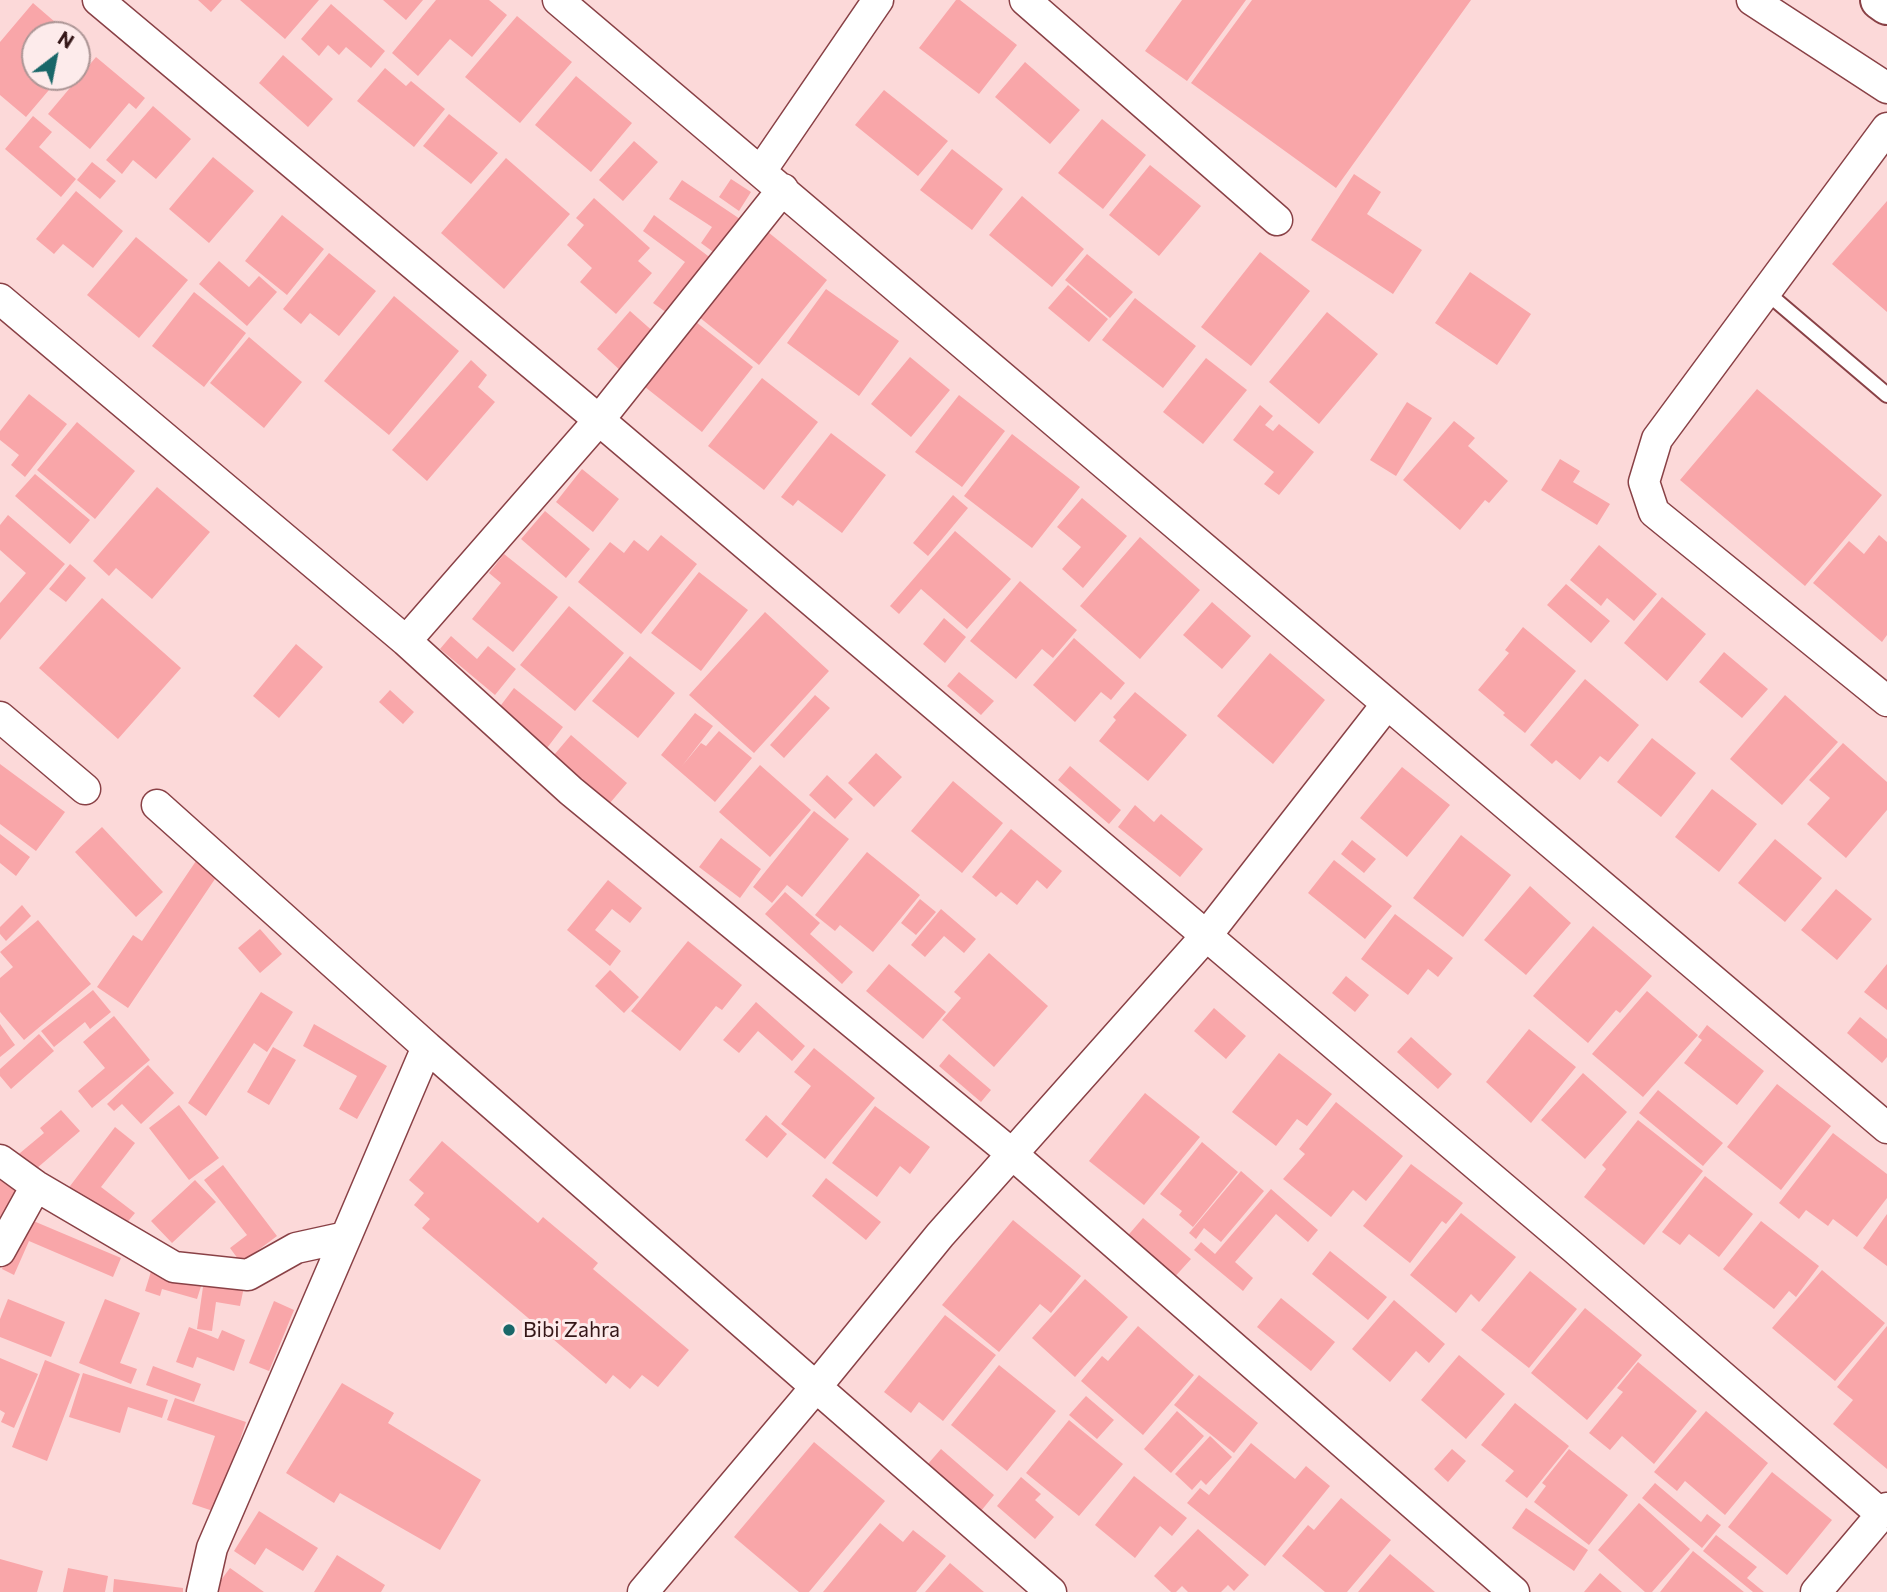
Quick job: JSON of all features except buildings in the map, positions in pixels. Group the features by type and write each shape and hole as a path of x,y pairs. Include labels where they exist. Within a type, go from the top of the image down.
{"main road":[{"path":"1880,0 1887,5"}],"street":[{"path":"98,0 600,420 1884,1511 1816,1592"},
{"path":"558,0 1887,1128"},
{"path":"406,641 600,420 772,180 878,0"},
{"path":"1025,0 1277,220"},
{"path":"1752,0 1887,88"},
{"path":"1887,128 1657,439 1644,482 1654,512 1887,701"},
{"path":"0,299 406,641 571,791 1011,1153 1514,1592"},
{"path":"643,1592 940,1235 1206,936 1387,704"},
{"path":"0,717 85,789"},
{"path":"157,805 427,1047 1051,1592"},
{"path":"202,1592 212,1548 427,1047"},
{"path":"0,1160 36,1185 174,1267 248,1275 296,1248 346,1237"},
{"path":"0,1251 36,1185"}],"lane":[{"path":"1766,292 1887,395"}],"place":[{"name":"Bibi Zahra","path":"509,1330"}]}
